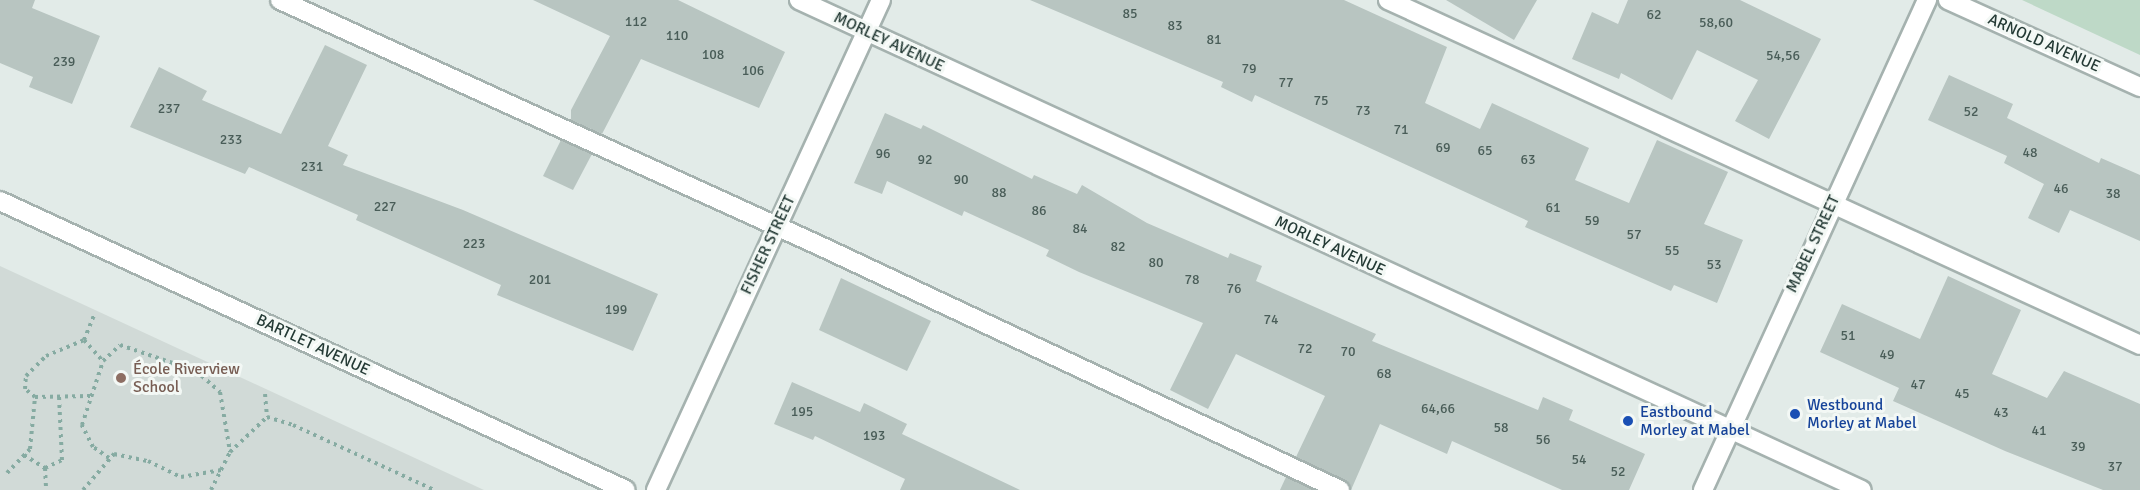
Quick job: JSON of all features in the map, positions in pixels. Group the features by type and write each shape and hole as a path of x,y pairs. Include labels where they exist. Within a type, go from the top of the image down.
{"street":[{"path":"280,0 777,226 1340,490"},
{"name":"MORLEY AVENUE","path":"799,0 1862,490"},
{"name":"FISHER STREET","path":"656,490 881,0"},
{"path":"1388,0 2140,345"},
{"name":"MABEL STREET","path":"1703,490 1927,0"},
{"name":"ARNOLD AVENUE","path":"1947,0 2140,87"},
{"name":"BARTLET AVENUE","path":"0,201 626,490"}],"path":[{"path":"90,396 35,397 25,389 27,376 46,356 84,340 94,315"},
{"path":"84,340 103,361"},
{"path":"109,458 93,447 82,425 103,361 120,345 196,372 220,392 230,452"},
{"path":"265,394 267,417"},
{"path":"45,468 63,460 59,396"},
{"path":"7,473 30,449 35,397"},
{"path":"211,490 230,452 267,417"},
{"path":"267,417 293,425 434,490"},
{"path":"83,490 114,454 148,461 181,477 222,470"},
{"path":"24,455 45,468"},
{"path":"45,468 46,490"}],"shaded area":[{"name":"École Riverview School","path":"0,266 484,490 0,490"}],"green space":[{"path":"2022,0 2140,0 2140,55"}],"building":[{"path":"0,0 35,0 32,8 100,36 72,104 29,87 33,77 0,63"},
{"path":"533,0 678,0 785,52 759,108 641,59 602,134 571,120 571,110 610,36"},
{"path":"1030,0 1344,0 1447,47 1425,103 1480,129 1492,103 1589,148 1575,180 1629,203 1657,140 1728,172 1704,224 1743,240 1717,303 1674,285 1671,291 1525,227 1528,221 1255,95 1252,102 1221,87 1223,82"},
{"path":"1446,0 1537,0 1514,40"},
{"path":"1628,0 1740,0 1821,39 1769,139 1735,121 1758,80 1697,50 1672,100 1621,73 1619,79 1572,59 1592,12 1618,24"},
{"path":"325,45 367,65 328,146 348,155 343,165 463,210 658,294 633,351 497,295 501,285 356,220 358,215 249,167 245,174 130,127 159,67 207,91 202,100 281,134"},
{"path":"1949,75 2013,104 2007,118 2099,163 2101,158 2140,175 2140,241 2070,210 2059,233 2028,218 2044,184 2004,163 2007,156 1928,120"},
{"path":"885,113 921,129 923,125 1032,179 1034,175 1077,194 1082,185 1147,223 1228,258 1230,253 1262,266 1256,281 1376,334 1372,341 1538,410 1543,397 1573,410 1569,420 1645,454 1629,490 1562,490 1452,441 1447,454 1380,424 1351,490 1345,480 1296,457 1325,396 1236,354 1208,409 1170,390 1203,323 1079,272 1046,256 1049,250 964,211 962,216 887,181 882,194 854,183"},
{"path":"561,140 592,154 573,190 543,176"},
{"path":"1948,276 2021,310 1992,374 2047,398 2064,371 2140,404 2140,490 2103,490 2005,451 1893,401 1899,388 1820,352 1842,304 1920,339"},
{"path":"841,278 931,321 907,371 819,330"},
{"path":"792,382 860,412 864,403 907,424 902,434 1020,490 900,490 905,479 815,436 813,440 774,424"},
{"path":"1286,477 1314,490 1280,490"}],"place":[{"name":"École Riverview School","path":"121,378"},
{"name":"Westbound Morley at Mabel","path":"1795,414"},
{"name":"Eastbound Morley at Mabel","path":"1628,421"}]}
